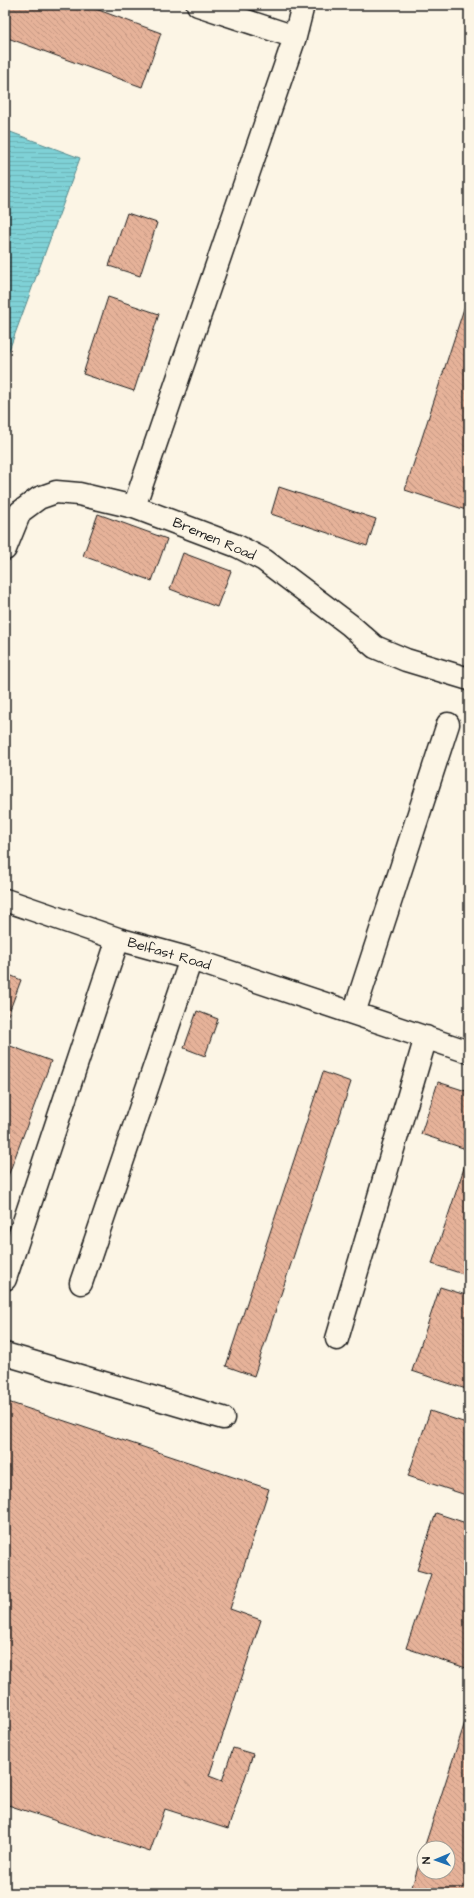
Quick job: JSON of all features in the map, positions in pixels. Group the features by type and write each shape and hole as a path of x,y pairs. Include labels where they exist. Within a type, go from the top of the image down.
{"street":[{"path":"198,5 295,37"},
{"path":"134,507 295,37 303,5"},
{"name":"Bremen Road","path":"5,549 20,512 39,498 56,492 79,494 134,507 237,546 264,560 350,625 376,647 406,660 469,679"},
{"path":"354,1013 448,724"},
{"path":"5,900 118,939"},
{"name":"Belfast Road","path":"5,1280 118,939 191,959 469,1052"},
{"path":"81,1283 191,959"},
{"path":"337,1339 426,1037"},
{"path":"5,1354 223,1418"}],"water":[{"path":"5,130 80,158 5,361"}],"building":[{"path":"5,5 85,5 161,33 142,87 5,37"},
{"path":"127,213 157,223 140,276 109,266"},
{"path":"469,293 469,511 405,490"},
{"path":"108,297 159,314 134,391 83,374"},
{"path":"279,487 376,519 367,546 271,514"},
{"path":"98,514 167,539 152,581 83,556"},
{"path":"183,553 231,571 217,607 170,589"},
{"path":"5,973 21,980 5,1023"},
{"path":"197,1011 218,1019 205,1056 184,1048"},
{"path":"5,1044 51,1061 5,1184"},
{"path":"323,1072 351,1082 254,1376 226,1366"},
{"path":"438,1082 469,1092 469,1150 421,1134"},
{"path":"467,1159 469,1160 469,1276 432,1264"},
{"path":"440,1287 469,1296 469,1390 412,1371"},
{"path":"5,1401 269,1489 230,1609 261,1620 209,1776 222,1781 233,1748 253,1754 228,1829 165,1809 150,1852 5,1804"},
{"path":"430,1411 469,1424 469,1496 408,1476"},
{"path":"436,1513 469,1524 469,1669 406,1648 431,1574 417,1570"},
{"path":"469,1710 469,1893 410,1893 416,1874 416,1880 456,1880 456,1840 427,1840"}]}
